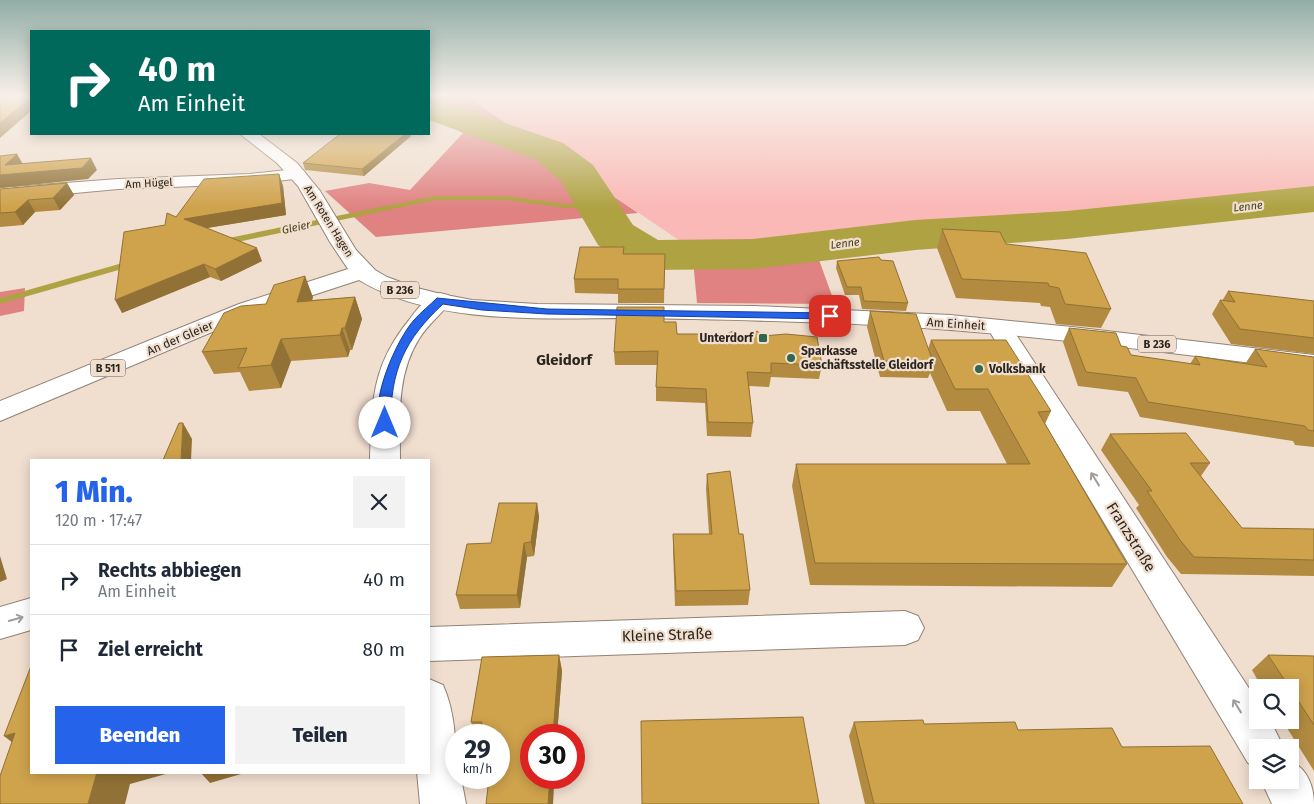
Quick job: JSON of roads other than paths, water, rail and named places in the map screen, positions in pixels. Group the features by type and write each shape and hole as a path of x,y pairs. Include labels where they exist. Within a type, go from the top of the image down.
{"main road":[{"name":"Am Roten Hagen","path":"249,135 286,160 322,207 346,252 362,272"},
{"name":"Am Hügel","path":"0,194 126,184 250,179 297,174"},
{"name":"Am Einheit","path":"362,272 376,281 400,290 440,300 482,307 538,311 830,316 999,327 1314,363"},
{"name":"An der Gleier","path":"0,412 247,309 323,282 362,272"},
{"path":"385,459 385,397 391,369 417,322 440,300"},
{"name":"Franzstraße","path":"999,327 1257,739"},
{"path":"0,623 30,614"},
{"name":"Kleine Straße","path":"430,644 905,628"},
{"path":"430,707 442,804"},
{"path":"1289,789 1298,804"}],"waterway":[{"name":"Lenne","path":"500,134 549,151 578,174 615,235 648,255 753,254 915,235 1067,225 1314,199"},
{"name":"Gleier","path":"219,243 435,198 506,198 567,206 599,206"},
{"name":"Gleier","path":"0,301 133,263"}],"place":[{"name":"Unterdorf","path":"763,338"},
{"name":"Sparkasse Geschäftsstelle Gleidorf","path":"791,358"},
{"name":"Volksbank","path":"979,369"}],"district":[{"name":"Gleidorf","path":"564,360"}]}
